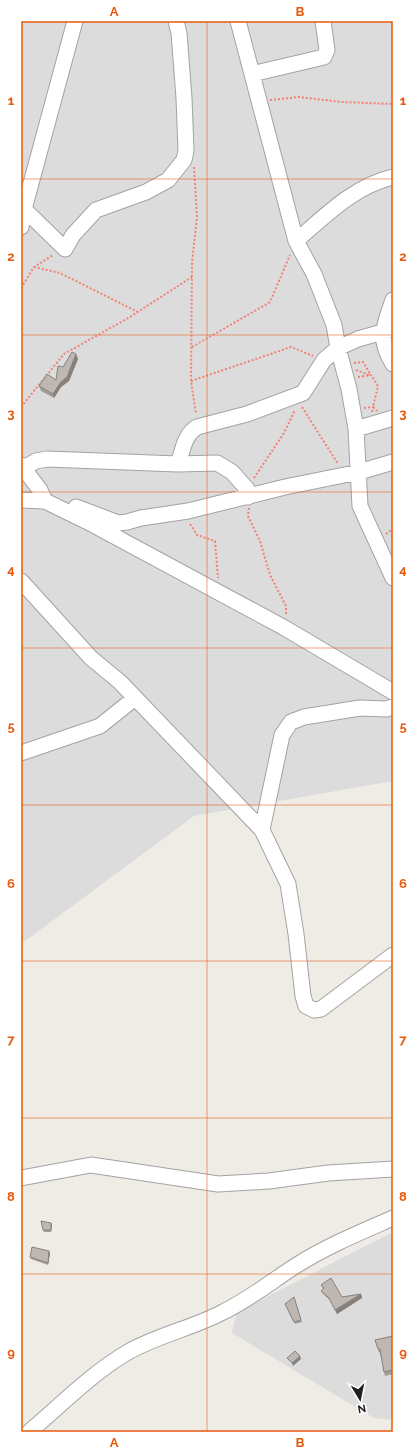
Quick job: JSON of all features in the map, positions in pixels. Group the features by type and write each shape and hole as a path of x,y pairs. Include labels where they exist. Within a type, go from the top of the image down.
{"street":[{"path":"21,227 24,209 75,21"},
{"path":"24,209 65,249 73,235 96,210 140,194 168,180 184,160 186,150 179,33 176,21"},
{"path":"238,21 296,241 314,274 334,325 338,348 349,371 356,429 352,474 361,511 393,578"},
{"path":"252,74 324,57 327,50 323,21"},
{"path":"296,241 322,217 362,188 393,177"},
{"path":"393,300 387,330 387,354 393,364"},
{"path":"178,464 190,431 197,427 247,414 301,397 324,360 338,348 387,330"},
{"path":"356,429 390,419"},
{"path":"248,497 232,472 217,463 178,464 47,458 22,467 49,503 286,629 393,692"},
{"path":"21,500 68,504 118,523 182,512 352,474 393,462"},
{"path":"21,581 91,658 120,682 262,830 288,884 296,934 303,996 306,1006 314,1010 320,1009 393,955"},
{"path":"21,753 100,726 135,698"},
{"path":"262,830 282,735 291,722 304,717 360,708 386,709 393,707"},
{"path":"21,1178 91,1165 218,1184 269,1181 328,1173 393,1169"},
{"path":"29,1432 101,1371 128,1352 150,1341 189,1328 224,1312 318,1253 393,1218"}],"path":[{"path":"259,101 299,97 342,102 393,104"},
{"path":"194,167 197,216 192,277 191,381 197,427"},
{"path":"192,348 270,302 296,241"},
{"path":"21,288 34,266 65,249"},
{"path":"34,266 60,273 138,312"},
{"path":"21,407 64,354 138,312 192,277"},
{"path":"191,381 291,348 324,360"},
{"path":"349,371 363,362 378,386 373,407 390,419"},
{"path":"349,371 357,370 370,375"},
{"path":"349,371 370,375"},
{"path":"301,397 352,474"},
{"path":"286,629 286,606 270,575 260,541 248,516 248,497 284,433 301,397"},
{"path":"182,512 197,535 215,541 219,593"}],"shaded area":[{"path":"21,21 393,21 393,781 194,816 21,944"},
{"path":"393,1232 393,1420 374,1418 232,1333 237,1312"}],"building":[{"path":"72,352 76,354 67,377 60,383 53,394 39,386 47,374 56,380 58,366 63,367"},
{"path":"41,1221 51,1223 51,1230 43,1230"},
{"path":"32,1247 49,1251 48,1263 30,1257"},
{"path":"331,1278 342,1297 361,1294 335,1310 329,1298 321,1291 324,1288 321,1285"},
{"path":"294,1297 301,1320 294,1322 285,1304"},
{"path":"393,1336 393,1370 384,1372 380,1349 378,1349 375,1340"},
{"path":"295,1351 300,1356 292,1363 287,1358"}]}
